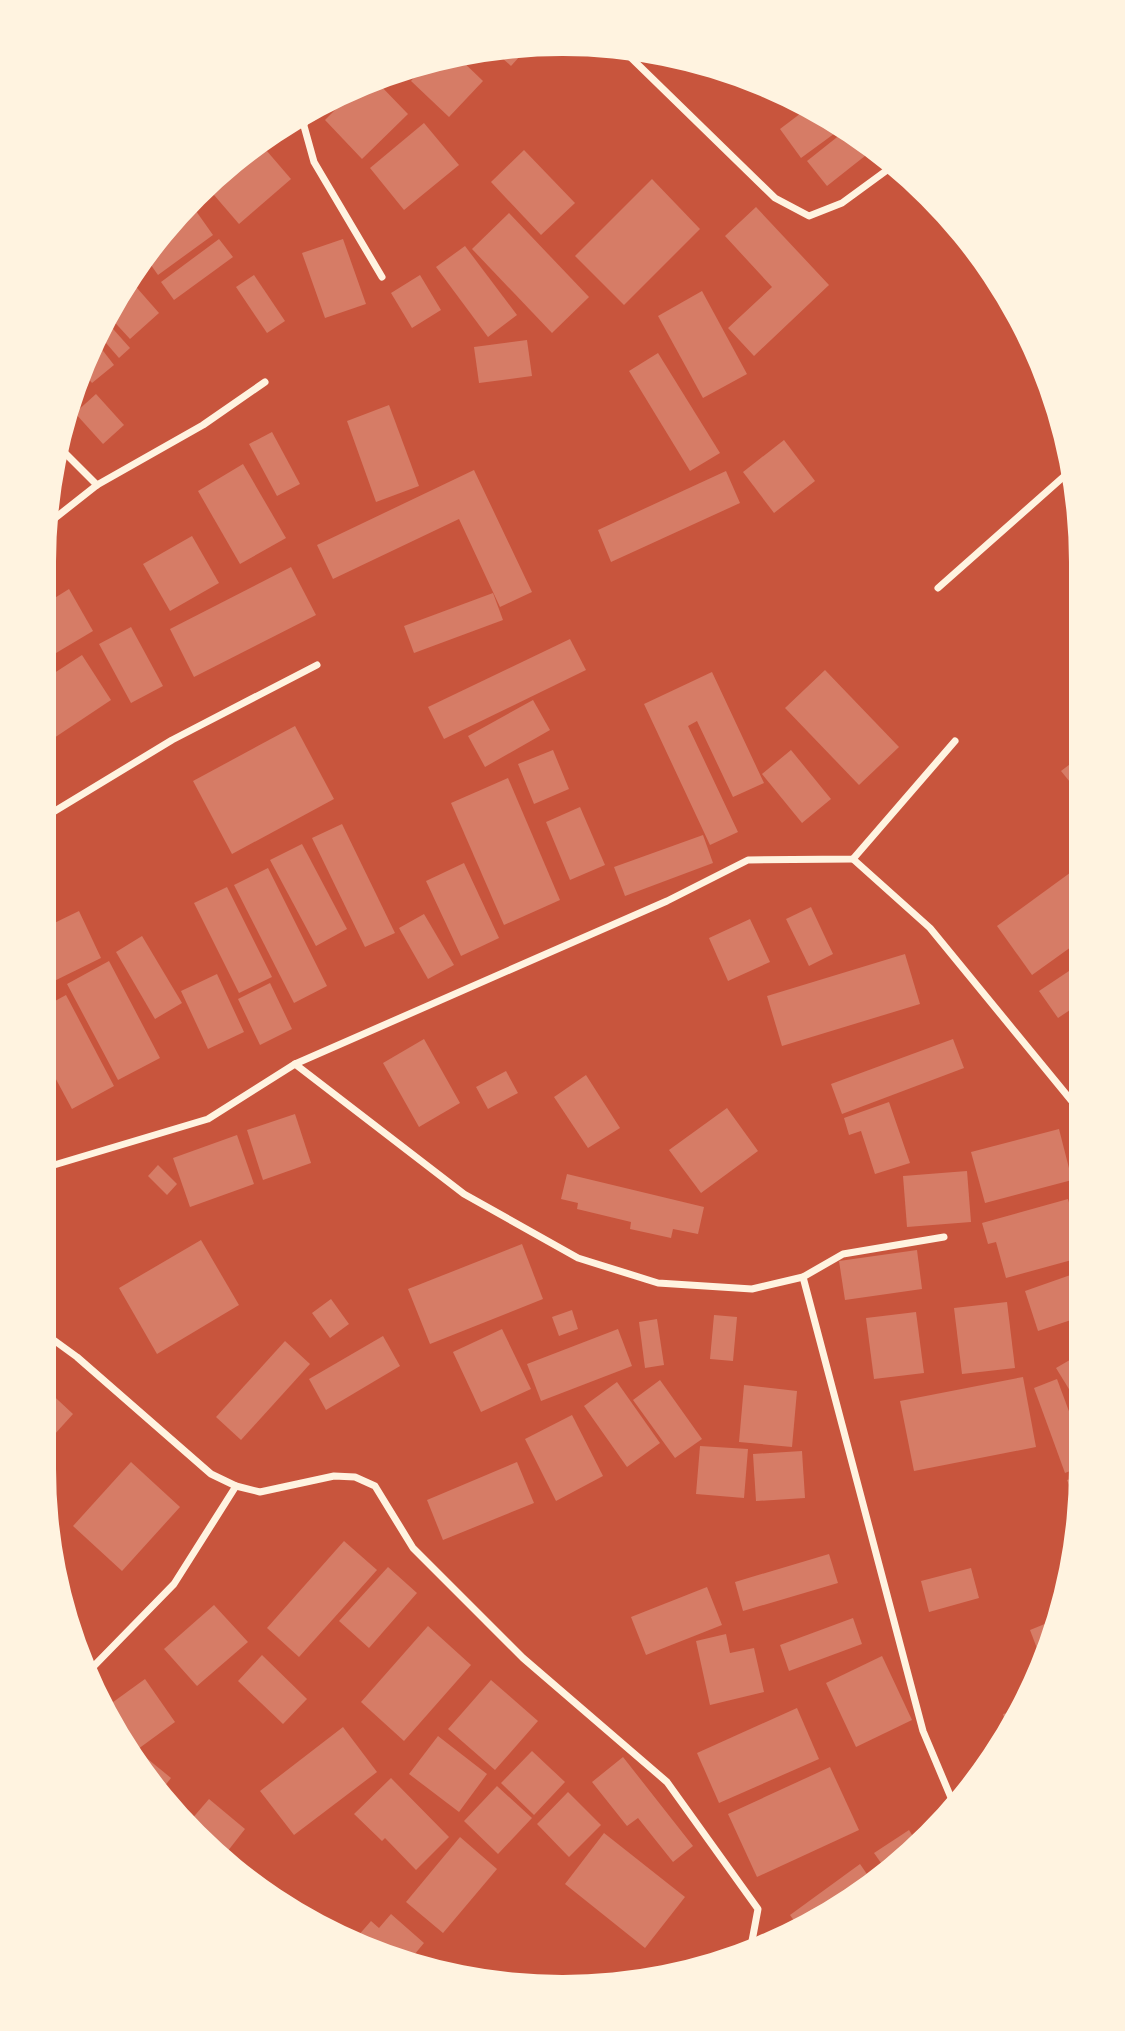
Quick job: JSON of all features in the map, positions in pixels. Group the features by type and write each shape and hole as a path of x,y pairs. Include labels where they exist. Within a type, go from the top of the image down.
{"street":[{"path":"634,61 775,198 809,216 842,203 884,172"},
{"path":"304,127 314,162 382,277"},
{"path":"58,516 97,485 203,425 265,382"},
{"path":"68,456 97,485"},
{"path":"938,588 1062,478"},
{"path":"56,810 172,740 317,665"},
{"path":"853,859 955,741"},
{"path":"56,1164 208,1119 295,1064 667,901 748,860 853,859 930,928 1069,1098"},
{"path":"295,1064 464,1194 578,1258 658,1283 752,1289 803,1276 843,1254 944,1237"},
{"path":"803,1276 923,1731 950,1794"},
{"path":"56,1342 211,1474 236,1486 260,1492 334,1476 355,1477 375,1486 413,1548 523,1658 667,1782 758,1909 753,1937"},
{"path":"96,1664 174,1584 236,1486"}],"building":[{"path":"518,58 511,66 503,59"},
{"path":"467,65 483,81 449,117 411,81 431,73"},
{"path":"384,89 408,114 362,159 325,120 338,108"},
{"path":"799,115 833,134 801,158 780,129"},
{"path":"424,123 459,165 404,210 370,168"},
{"path":"837,137 865,156 827,186 807,161"},
{"path":"524,150 575,203 541,235 491,182"},
{"path":"267,151 291,179 239,224 214,195"},
{"path":"652,179 700,229 624,305 575,256"},
{"path":"756,207 829,285 754,356 728,328 772,287 725,236"},
{"path":"197,212 213,235 158,275 152,266"},
{"path":"509,213 589,297 552,333 472,249"},
{"path":"219,239 233,257 174,300 161,282"},
{"path":"343,239 366,304 325,318 302,253"},
{"path":"465,246 517,315 488,337 436,267"},
{"path":"254,275 285,321 267,333 236,287"},
{"path":"420,275 441,310 412,328 391,293"},
{"path":"137,288 159,313 130,339 116,324"},
{"path":"702,291 747,374 703,398 658,316"},
{"path":"113,329 130,348 119,358 106,343"},
{"path":"527,340 532,376 479,383 474,347"},
{"path":"103,350 114,365 92,383 90,381"},
{"path":"658,353 720,453 690,471 629,371"},
{"path":"96,394 124,425 103,444 78,416 80,408"},
{"path":"389,405 419,486 376,502 347,421"},
{"path":"272,432 300,484 277,496 249,444"},
{"path":"784,440 815,481 774,513 743,472"},
{"path":"243,464 286,538 240,564 198,491"},
{"path":"474,470 532,592 500,607 459,519 333,579 317,545"},
{"path":"726,471 740,503 611,562 598,530"},
{"path":"192,536 219,583 170,611 143,564"},
{"path":"291,567 316,615 194,677 170,629"},
{"path":"69,589 93,631 56,653 56,597"},
{"path":"493,593 503,620 414,653 404,626"},
{"path":"131,627 163,686 131,703 99,644"},
{"path":"570,639 586,670 444,739 428,707"},
{"path":"82,655 111,700 56,737 56,672"},
{"path":"825,670 899,747 859,785 785,708"},
{"path":"712,672 764,783 733,797 697,721 688,726 738,832 710,845 644,704"},
{"path":"533,700 550,730 485,767 468,736"},
{"path":"295,726 334,799 232,854 193,781"},
{"path":"553,750 569,789 534,804 518,764"},
{"path":"791,750 831,799 802,823 762,774"},
{"path":"1069,765 1069,781 1061,771"},
{"path":"508,778 560,900 504,925 451,803"},
{"path":"580,807 605,865 570,880 546,822"},
{"path":"342,824 395,933 365,947 312,838"},
{"path":"703,835 713,863 625,896 614,867"},
{"path":"302,844 347,929 316,946 270,860"},
{"path":"464,863 499,938 461,956 426,881"},
{"path":"268,868 327,986 294,1003 234,885"},
{"path":"1069,874 1069,948 1032,975 997,926"},
{"path":"227,887 272,977 239,993 194,903"},
{"path":"811,907 833,954 809,966 786,919"},
{"path":"79,911 101,958 56,980 56,922"},
{"path":"424,914 454,965 428,979 399,928"},
{"path":"750,919 770,962 728,981 709,938"},
{"path":"142,936 182,1003 155,1019 116,952"},
{"path":"905,954 920,1004 782,1046 767,996"},
{"path":"109,961 160,1058 118,1080 67,984"},
{"path":"1069,971 1069,1011 1058,1018 1039,991"},
{"path":"217,974 244,1032 208,1049 181,991"},
{"path":"270,983 292,1029 260,1045 238,999"},
{"path":"66,995 114,1086 72,1109 56,1079 56,1000"},
{"path":"424,1039 460,1103 419,1127 383,1063"},
{"path":"953,1039 964,1068 842,1114 831,1084"},
{"path":"506,1071 518,1093 488,1109 476,1087"},
{"path":"586,1075 620,1128 588,1148 554,1097"},
{"path":"889,1102 910,1163 875,1174 861,1131 849,1135 844,1118"},
{"path":"727,1108 758,1151 701,1193 669,1150"},
{"path":"295,1114 311,1163 263,1180 247,1130"},
{"path":"1059,1129 1069,1168 1069,1181 985,1203 971,1152"},
{"path":"237,1135 254,1184 190,1207 173,1158"},
{"path":"158,1165 177,1184 167,1195 148,1176"},
{"path":"967,1171 971,1222 907,1227 903,1176"},
{"path":"567,1174 704,1207 698,1234 673,1229 671,1238 630,1229 631,1222 577,1209 578,1203 561,1199"},
{"path":"1068,1199 1069,1261 1006,1278 996,1242 988,1244 982,1223"},
{"path":"201,1240 239,1305 157,1354 119,1288"},
{"path":"522,1244 543,1299 430,1344 408,1289"},
{"path":"917,1250 922,1289 845,1300 839,1261"},
{"path":"1069,1276 1069,1321 1038,1331 1025,1291"},
{"path":"331,1299 349,1324 330,1338 312,1313"},
{"path":"1007,1302 1015,1368 962,1374 954,1308"},
{"path":"572,1310 578,1329 559,1336 552,1317"},
{"path":"916,1312 924,1373 874,1379 866,1318"},
{"path":"714,1315 737,1317 733,1361 710,1359"},
{"path":"657,1319 664,1365 645,1368 639,1322"},
{"path":"502,1329 531,1389 481,1412 453,1352"},
{"path":"618,1329 632,1366 541,1401 527,1364"},
{"path":"383,1336 400,1366 326,1410 309,1379"},
{"path":"285,1341 310,1364 241,1440 216,1417"},
{"path":"1069,1360 1069,1389 1056,1368"},
{"path":"1023,1377 1036,1447 914,1471 900,1401"},
{"path":"1057,1379 1069,1411 1069,1471 1065,1473 1034,1388"},
{"path":"660,1380 702,1439 675,1458 633,1400"},
{"path":"617,1382 660,1443 627,1467 584,1406"},
{"path":"744,1385 797,1391 792,1447 739,1442"},
{"path":"56,1398 73,1414 56,1433"},
{"path":"572,1415 603,1476 556,1501 525,1439"},
{"path":"700,1446 748,1449 744,1498 696,1494"},
{"path":"802,1451 805,1498 756,1501 753,1454"},
{"path":"131,1462 180,1507 122,1571 73,1526"},
{"path":"517,1462 534,1503 443,1540 427,1500"},
{"path":"344,1541 377,1570 299,1657 267,1628"},
{"path":"829,1554 838,1583 743,1611 735,1582"},
{"path":"388,1567 417,1593 369,1648 339,1621"},
{"path":"971,1568 979,1598 929,1612 921,1581"},
{"path":"707,1587 722,1625 646,1655 631,1617"},
{"path":"214,1605 248,1642 197,1686 164,1649"},
{"path":"853,1618 862,1644 789,1671 780,1645"},
{"path":"1044,1624 1036,1646 1030,1630"},
{"path":"428,1626 471,1665 404,1741 361,1702"},
{"path":"726,1634 730,1653 754,1648 764,1692 710,1705 696,1641"},
{"path":"262,1655 307,1699 283,1724 238,1681"},
{"path":"882,1656 912,1720 856,1747 826,1683"},
{"path":"145,1679 175,1722 140,1748 113,1702"},
{"path":"491,1680 538,1721 495,1770 448,1729"},
{"path":"797,1708 819,1759 719,1803 697,1753"},
{"path":"343,1727 377,1772 294,1835 260,1791"},
{"path":"438,1736 487,1774 459,1812 409,1774"},
{"path":"532,1751 565,1782 534,1815 501,1783"},
{"path":"623,1757 693,1846 673,1862 638,1818 627,1826 592,1782"},
{"path":"147,1759 171,1778 167,1784"},
{"path":"830,1767 859,1830 757,1877 728,1814"},
{"path":"391,1778 449,1837 416,1870 385,1838 382,1841 354,1814"},
{"path":"497,1786 532,1818 498,1854 464,1821"},
{"path":"568,1792 601,1825 569,1857 537,1824"},
{"path":"209,1799 245,1829 229,1849 194,1816"},
{"path":"909,1830 912,1835 880,1862 874,1853"},
{"path":"604,1833 685,1897 645,1948 565,1884"},
{"path":"460,1837 497,1869 443,1933 406,1902"},
{"path":"860,1864 866,1873 793,1920 790,1915"},
{"path":"391,1914 424,1943 416,1953 361,1933 371,1921 379,1928"}]}
